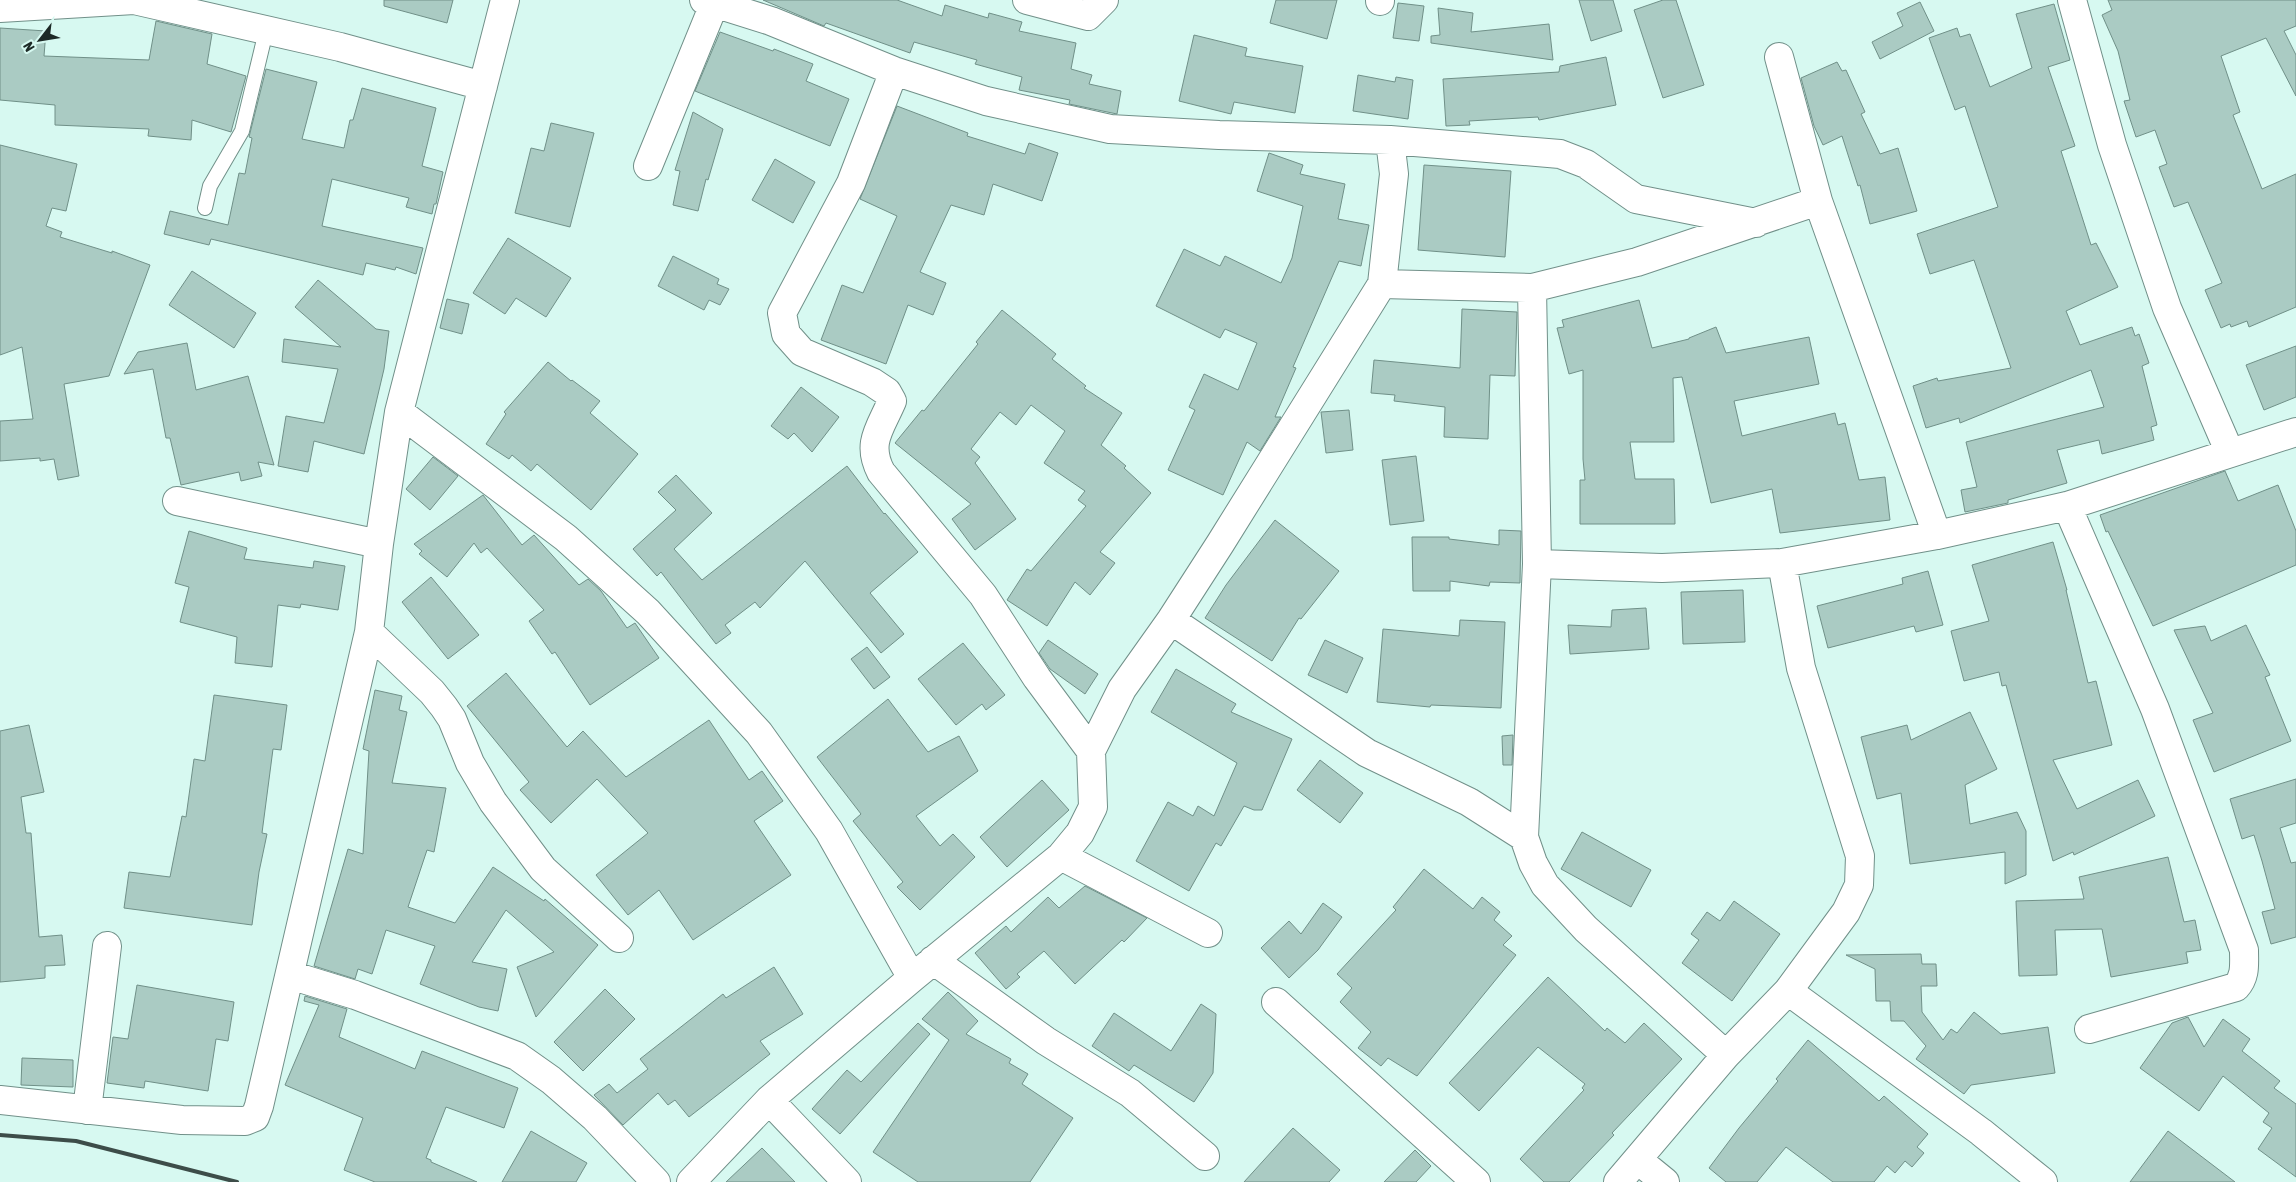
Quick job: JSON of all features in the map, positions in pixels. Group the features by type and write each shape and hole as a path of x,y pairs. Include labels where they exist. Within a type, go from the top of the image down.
{"street":[{"path":"0,8 134,0 340,47 484,86"},
{"path":"0,1100 182,1120 245,1121 255,1117 290,975 369,632 379,544 399,412 505,0"},
{"path":"1027,0 1088,16 1104,0"},
{"path":"2072,0 2112,145 2167,308 2230,453"},
{"path":"648,166 710,1 771,21 894,71 986,100 1110,128 1219,135 1390,140 1560,154 1586,164 1636,199 1756,222"},
{"path":"1779,57 1818,201 1937,535"},
{"path":"894,71 851,183 782,313 786,334 802,352 872,382 890,396 892,402 873,444 874,459 882,472 983,595 1037,678 1090,751"},
{"path":"691,1182 769,1100 912,978 1061,856 1080,833 1093,807 1090,751 1122,689 1172,620 1382,284 1394,174 1390,140"},
{"path":"1382,284 1532,288 1637,262 1818,201"},
{"path":"1532,288 1537,564 1524,837 1532,863 1545,885 1586,929 1726,1055"},
{"path":"399,412 573,544 648,612 759,733 829,831 912,978"},
{"path":"1537,564 1662,568 1782,563 1937,535 2067,506 2296,432"},
{"path":"177,501 379,544"},
{"path":"2067,506 2155,709 2244,950 2244,972 2241,981 2236,987 2089,1029"},
{"path":"1618,1182 1726,1055 1788,991 1846,912 1859,885 1860,856 1801,668 1782,563"},
{"path":"1172,620 1367,754 1469,802 1524,837"},
{"path":"369,632 432,692 444,707 452,719 470,763 493,802 542,869 619,938"},
{"path":"1061,856 1208,933"},
{"path":"87,1110 107,946"},
{"path":"934,960 1046,1041 1130,1093 1205,1156"},
{"path":"290,975 355,996 517,1056 551,1080 595,1118 656,1182"},
{"path":"1788,991 1981,1132 2043,1182"},
{"path":"1276,1002 1476,1182"},
{"path":"769,1100 847,1182"},
{"path":"1638,1160 1666,1182"}],"lane":[{"path":"205,208 210,186 242,131 266,31"}],"building":[{"path":"384,0 453,0 447,23 384,6"},
{"path":"763,0 897,0 942,16 945,5 988,18 989,13 1022,22 1019,31 1076,43 1071,69 1092,75 1089,84 1121,91 1117,114 1069,104 1070,100 1019,90 1022,77 975,64 977,60 914,42 910,53 826,23 824,26"},
{"path":"1276,0 1337,0 1327,39 1270,23"},
{"path":"1579,0 1613,0 1622,31 1591,41"},
{"path":"1663,0 1676,0 1704,85 1663,98 1634,10"},
{"path":"2108,0 2296,0 2296,26 2284,31 2296,55 2296,96 2266,38 2221,56 2240,112 2233,115 2262,189 2296,174 2296,307 2249,327 2247,321 2231,327 2230,324 2221,328 2205,290 2222,283 2188,202 2174,207 2159,167 2167,164 2155,130 2136,137 2124,101 2130,100 2118,51 2102,15 2112,10"},
{"path":"1920,2 1934,31 1880,59 1872,42 1903,26 1897,13"},
{"path":"1398,3 1424,6 1419,41 1393,38"},
{"path":"2054,4 2070,60 2048,67 2075,146 2061,151 2091,245 2096,243 2118,287 2066,311 2080,345 2132,327 2135,336 2139,334 2149,363 2142,366 2157,425 2151,427 2154,440 2102,454 2099,440 2057,450 2067,483 2008,500 2008,503 1965,512 1961,490 1977,487 1966,442 2104,407 2091,370 1960,423 1959,418 1926,428 1913,386 1937,378 1938,381 2011,368 1974,260 1930,274 1917,234 1998,207 1965,106 1955,110 1929,38 1957,28 1960,37 1970,34 1990,87 2032,68 2016,14"},
{"path":"1438,8 1473,13 1471,32 1549,24 1553,60 1431,43 1431,36 1440,35"},
{"path":"156,21 212,34 207,64 246,76 231,132 192,120 191,140 148,136 149,129 55,125 55,105 0,100 0,28 46,31 44,56 149,60"},
{"path":"720,32 813,64 806,81 849,99 830,146 695,91"},
{"path":"1194,35 1247,48 1245,56 1303,66 1295,113 1234,102 1231,114 1179,101"},
{"path":"1606,57 1616,105 1539,120 1538,117 1469,121 1470,125 1446,126 1443,79 1559,72 1560,66"},
{"path":"1837,62 1842,71 1846,70 1865,112 1861,114 1880,154 1898,148 1917,211 1870,224 1860,185 1858,186 1842,136 1823,145 1814,126 1801,78"},
{"path":"266,69 317,82 302,139 344,148 350,120 353,120 362,88 436,108 422,166 443,172 432,214 406,207 409,198 332,179 322,226 423,248 416,274 396,267 395,270 366,263 363,275 211,239 209,245 164,234 170,211 228,225 239,173 245,174 252,138 249,137"},
{"path":"1358,75 1395,82 1396,77 1413,80 1408,119 1353,111"},
{"path":"897,106 968,133 967,136 1025,154 1029,143 1058,153 1042,201 993,184 984,215 951,205 920,272 946,283 933,315 908,305 886,364 821,340 842,285 863,293 897,216 860,199"},
{"path":"693,112 723,129 708,180 706,179 698,211 673,205 680,171 675,170"},
{"path":"551,123 594,133 570,227 515,213 531,148 544,151"},
{"path":"0,145 77,164 66,211 52,208 46,226 62,232 60,237 112,253 112,251 150,265 109,376 64,384 79,476 58,480 54,459 40,461 40,458 0,461 0,421 33,419 22,347 0,355"},
{"path":"1269,153 1303,165 1300,174 1345,184 1338,219 1369,225 1361,266 1339,261 1293,367 1296,368 1275,417 1281,417 1260,451 1247,442 1223,495 1168,470 1195,410 1189,407 1204,374 1238,390 1257,343 1225,329 1220,338 1156,306 1184,249 1220,266 1225,256 1281,283 1292,258 1303,206 1257,191"},
{"path":"775,159 815,182 793,223 752,200"},
{"path":"1424,165 1511,171 1505,257 1418,250"},
{"path":"508,238 571,278 546,317 516,298 505,314 473,293"},
{"path":"673,256 719,279 717,284 729,289 720,305 709,300 704,310 658,286"},
{"path":"192,271 256,313 234,348 169,305"},
{"path":"318,280 376,329 389,331 384,369 364,454 314,441 308,472 278,466 286,416 324,423 338,369 282,362 284,339 341,347 295,307"},
{"path":"447,299 469,304 462,334 440,328"},
{"path":"1639,300 1652,348 1689,339 1716,327 1726,353 1809,337 1819,384 1734,401 1742,436 1835,413 1838,425 1845,423 1859,480 1885,477 1890,520 1780,533 1772,489 1711,503 1682,377 1673,378 1674,442 1630,442 1635,479 1674,479 1675,524 1580,524 1580,480 1585,480 1583,459 1583,370 1569,374 1557,328 1564,327 1562,320"},
{"path":"1462,309 1517,312 1515,376 1490,375 1488,439 1444,437 1445,407 1394,401 1395,395 1371,393 1374,360 1460,368"},
{"path":"1002,310 1056,354 1052,359 1086,386 1084,388 1122,413 1101,445 1126,466 1124,468 1151,493 1100,552 1115,563 1090,595 1075,582 1047,626 1007,600 1027,569 1031,571 1086,506 1078,500 1085,491 1044,463 1065,431 1031,405 1016,425 1000,412 971,449 980,457 975,463 1016,519 975,550 952,519 971,504 895,443 922,410 924,411 978,344 976,342"},
{"path":"187,343 196,390 248,376 274,465 258,462 262,476 241,481 239,472 181,485 170,438 166,438 153,369 124,374 138,352"},
{"path":"2296,346 2296,397 2264,410 2246,365"},
{"path":"548,362 600,401 590,413 638,454 591,510 537,464 531,471 512,455 509,459 486,444 506,414 504,412"},
{"path":"801,387 839,417 812,452 794,433 788,439 771,426"},
{"path":"1349,410 1353,450 1326,453 1321,412"},
{"path":"1416,456 1424,521 1390,525 1382,460"},
{"path":"433,457 458,476 430,510 406,489"},
{"path":"847,466 884,514 918,552 870,593 904,634 881,653 805,561 760,608 755,602 725,625 731,633 716,644 661,572 657,576 633,549 676,510 658,492 676,475 712,513 674,549 702,580"},
{"path":"2225,471 2238,501 2278,485 2296,531 2296,565 2153,626 2108,531 2106,532 2100,515"},
{"path":"483,495 522,545 534,535 579,585 588,579 601,591 627,628 635,623 659,658 590,705 555,652 552,654 529,621 544,610 487,548 481,553 474,543 447,577 419,554 422,551 414,544"},
{"path":"1275,520 1339,571 1301,619 1299,618 1272,661 1205,618 1226,585"},
{"path":"1499,530 1521,531 1520,583 1490,582 1489,586 1450,581 1450,591 1413,591 1412,537 1449,537 1449,539 1499,545"},
{"path":"189,531 247,548 244,559 313,568 314,561 345,566 338,610 301,604 300,608 278,605 272,667 235,663 237,637 180,622 189,587 175,583"},
{"path":"2053,542 2067,590 2088,683 2096,681 2112,745 2053,760 2077,809 2138,780 2155,816 2074,855 2073,852 2053,861 2006,685 2002,686 1999,672 1964,681 1951,631 1989,621 1972,565"},
{"path":"1928,571 1943,625 1916,632 1914,626 1828,648 1817,606 1903,584 1902,578"},
{"path":"431,577 479,635 448,659 402,602"},
{"path":"1743,590 1745,642 1683,644 1681,592"},
{"path":"1646,608 1649,649 1570,654 1568,625 1611,627 1612,610"},
{"path":"1460,620 1505,622 1501,708 1431,705 1430,707 1377,702 1383,629 1459,636"},
{"path":"2246,625 2270,675 2265,677 2291,741 2214,772 2193,720 2213,713 2174,630 2205,626 2211,641"},
{"path":"1048,640 1098,674 1085,694 1050,669 1039,653"},
{"path":"1325,640 1363,658 1347,693 1308,675"},
{"path":"963,643 1005,695 986,710 982,704 956,725 918,679"},
{"path":"867,647 890,677 874,689 851,659"},
{"path":"1176,669 1236,704 1231,712 1292,739 1262,810 1254,810 1244,806 1221,846 1216,843 1189,891 1136,861 1168,802 1193,816 1198,806 1214,816 1237,763 1151,712"},
{"path":"506,673 567,747 583,731 626,777 709,720 749,780 762,771 783,801 754,821 791,875 693,940 659,890 628,915 596,875 648,833 597,779 551,823 520,790 529,782 467,706"},
{"path":"375,690 402,696 399,710 407,712 392,783 446,788 434,852 427,850 408,907 455,923 493,867 544,901 545,899 598,945 536,1017 517,967 554,952 506,910 472,962 507,969 498,1011 479,1007 420,984 435,946 386,930 372,974 358,969 355,979 314,966 348,849 363,854 369,751 363,749"},
{"path":"214,695 287,705 281,750 273,749 262,833 267,834 259,872 252,925 124,908 129,872 170,877 182,816 186,817 194,759 205,761"},
{"path":"888,699 928,752 959,736 978,771 916,816 940,846 953,834 975,857 920,910 897,887 903,882 853,821 861,814 817,757"},
{"path":"1970,712 1997,769 1965,785 1970,824 2017,812 2026,831 2026,875 2005,884 2005,852 1910,864 1901,793 1877,799 1861,737 1907,725 1911,740"},
{"path":"29,725 44,792 21,797 26,833 31,833 39,937 62,935 65,965 45,966 45,978 0,982 0,731"},
{"path":"1513,735 1512,765 1503,765 1502,736"},
{"path":"1320,760 1363,793 1340,823 1297,790"},
{"path":"2296,779 2296,823 2280,828 2291,863 2296,862 2296,937 2271,944 2262,912 2275,909 2262,861 2254,835 2242,839 2230,799"},
{"path":"1042,780 1069,810 1007,867 980,837"},
{"path":"1582,832 1651,870 1631,907 1561,869"},
{"path":"2168,857 2184,922 2195,920 2201,950 2186,952 2188,963 2111,977 2102,929 2055,930 2057,975 2019,976 2016,901 2084,899 2079,877"},
{"path":"1424,869 1473,909 1482,897 1500,912 1494,920 1512,936 1503,945 1516,955 1417,1076 1388,1058 1381,1066 1358,1048 1371,1032 1340,1002 1352,988 1337,974 1396,910 1393,907"},
{"path":"1085,886 1147,918 1124,942 1122,940 1075,984 1044,951 1017,974 1020,977 1006,989 975,953 1006,926 1011,932 1048,897 1059,908"},
{"path":"1734,901 1780,934 1732,1001 1682,963 1699,940 1691,934 1707,912 1720,921"},
{"path":"1323,903 1342,917 1318,950 1289,978 1261,948 1289,921 1301,934"},
{"path":"1921,954 1922,964 1936,964 1937,986 1921,986 1922,1012 1943,1040 1951,1029 1957,1033 1974,1012 2001,1034 2048,1027 2055,1073 1971,1085 1964,1094 1916,1059 1926,1046 1904,1021 1891,1021 1890,1001 1876,1001 1875,969 1846,955"},
{"path":"774,967 803,1014 760,1041 770,1054 689,1117 675,1100 668,1105 658,1093 623,1125 594,1095 609,1084 617,1093 648,1069 640,1059 723,994 726,998"},
{"path":"1548,977 1605,1031 1607,1028 1625,1043 1644,1023 1682,1059 1569,1182 1544,1182 1520,1159 1584,1090 1582,1088 1585,1084 1538,1047 1479,1111 1449,1083"},
{"path":"137,985 234,1002 228,1041 216,1039 208,1091 145,1081 144,1088 107,1083 113,1037 128,1039"},
{"path":"605,989 635,1019 583,1071 554,1042"},
{"path":"948,992 978,1021 966,1034 1011,1059 1009,1063 1028,1074 1022,1084 1073,1118 1030,1182 918,1182 873,1152 949,1040 922,1019"},
{"path":"305,996 347,1009 339,1037 415,1069 422,1051 518,1088 504,1128 446,1107 426,1158 477,1182 375,1182 344,1170 363,1118 285,1085 319,1005 304,1001"},
{"path":"1201,1004 1216,1014 1213,1073 1194,1102 1134,1065 1129,1071 1092,1046 1114,1013 1171,1051"},
{"path":"2188,1017 2204,1047 2223,1019 2250,1039 2242,1051 2280,1081 2274,1088 2296,1104 2296,1177 2258,1149 2272,1128 2263,1122 2269,1113 2223,1076 2199,1111 2140,1068 2172,1023"},
{"path":"918,1023 930,1034 840,1134 812,1109 847,1070 861,1082"},
{"path":"1808,1040 1879,1101 1884,1096 1928,1134 1917,1147 1924,1153 1912,1167 1905,1161 1895,1173 1887,1166 1874,1182 1833,1182 1786,1147 1757,1182 1726,1182 1709,1168"},
{"path":"22,1058 73,1060 73,1087 21,1085"},
{"path":"1293,1128 1340,1170 1329,1182 1244,1182"},
{"path":"531,1131 587,1163 576,1182 502,1182"},
{"path":"2168,1131 2235,1182 2130,1182"},
{"path":"762,1148 795,1182 726,1182"},
{"path":"1415,1150 1431,1166 1416,1182 1384,1182"}],"railway":[{"path":"0,1135 76,1141 237,1182"}]}
